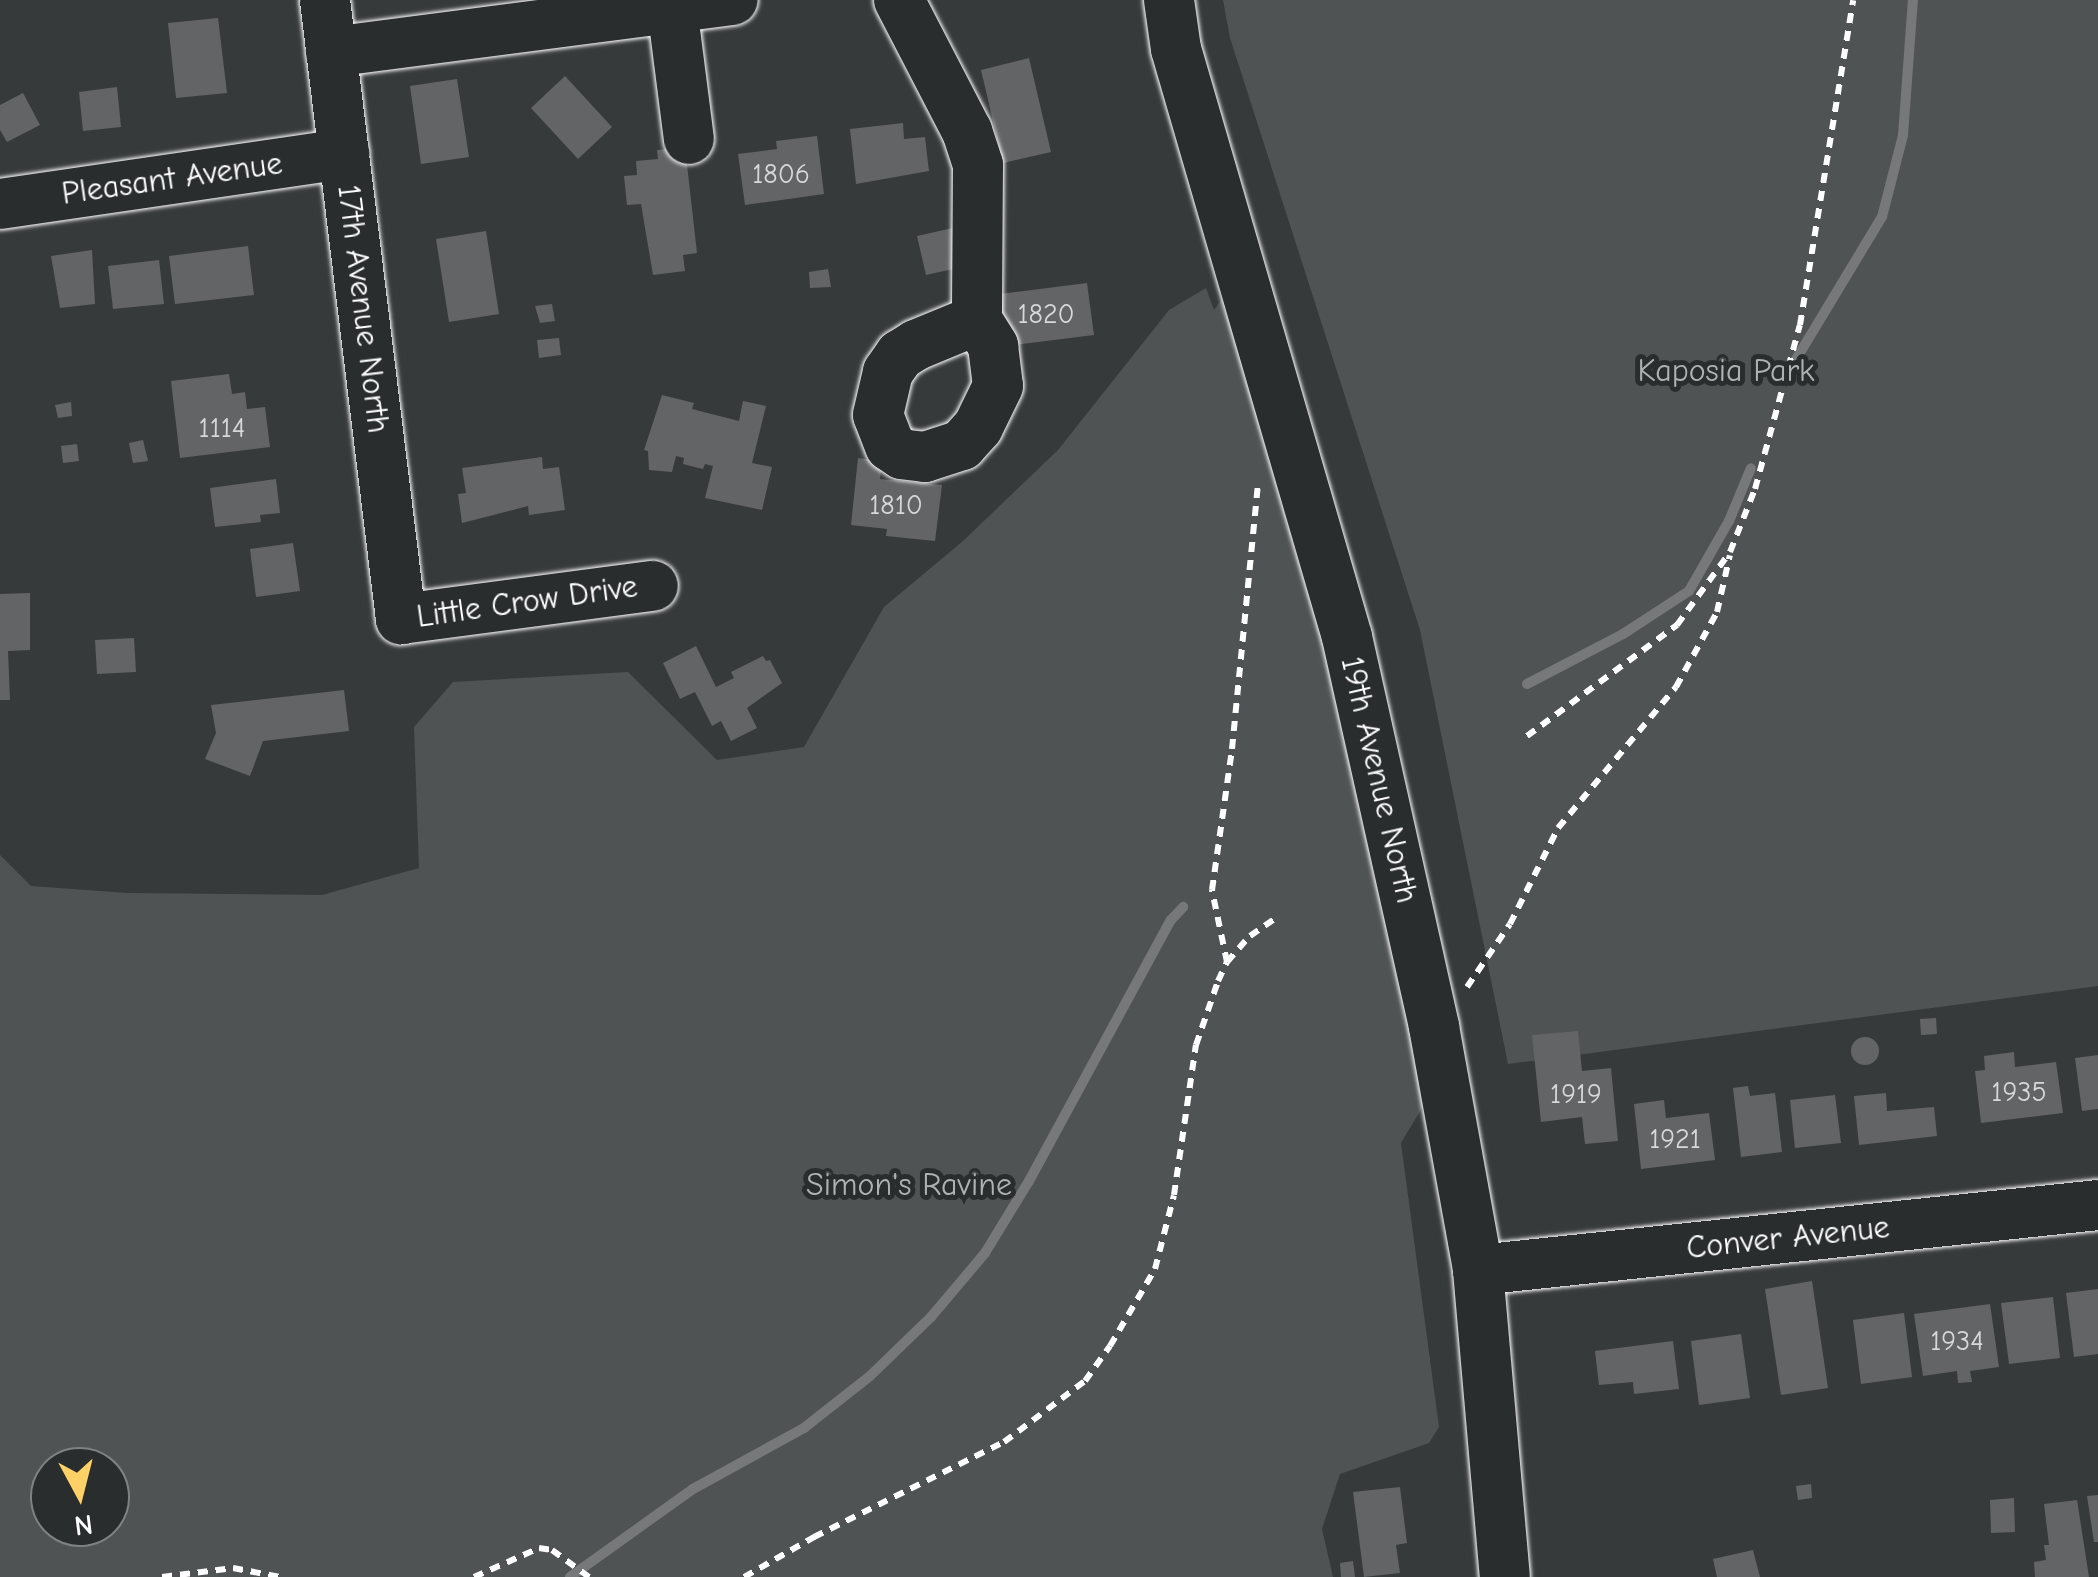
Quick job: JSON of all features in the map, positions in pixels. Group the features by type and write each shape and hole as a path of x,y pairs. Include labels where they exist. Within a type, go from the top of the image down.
{"street":[{"name":"17th Avenue North","path":"324,0 401,619"},
{"path":"331,52 732,0"},
{"path":"899,0 967,131 978,165 977,320"},
{"name":"19th Avenue North","path":"1168,0 1176,49 1347,637 1434,1027 1478,1270 1505,1577"},
{"path":"672,8 688,139"},
{"name":"Pleasant Avenue","path":"0,204 344,154"},
{"name":"Little Crow Drive","path":"401,619 654,586"},
{"name":"Conver Avenue","path":"1478,1270 2098,1205"}],"path":[{"path":"1434,1027 1489,960 1558,828 1676,687 1717,612 1730,552 1755,488 1800,325 1853,0"},
{"path":"1227,962 1212,890 1232,749 1258,481"},
{"path":"1528,736 1677,625 1730,552"},
{"path":"744,1577 814,1537 1004,1442 1084,1380 1110,1346 1154,1270 1174,1195 1196,1045 1227,962 1250,936 1276,918"},
{"path":"474,1577 525,1552 552,1550 589,1577"},
{"path":"162,1577 233,1568 280,1577"}],"green space":[{"name":"Kaposia Park","path":"1223,0 2098,0 2098,986 1508,1064 1420,630 1230,38"},
{"name":"Simon's Ravine","path":"1241,271 1443,1073 1401,1143 1439,1427 1429,1443 1340,1474 1322,1529 1333,1577 0,1577 0,855 31,886 127,893 322,895 419,868 414,727 453,682 628,672 717,760 804,747 884,607 963,541 1058,450 1169,310 1206,288 1214,310"}],"building":[{"path":"218,18 227,93 176,98 168,23"},
{"path":"1029,58 1051,152 1003,163 981,70"},
{"path":"565,76 612,127 578,159 531,108"},
{"path":"457,79 469,157 421,164 410,86"},
{"path":"117,87 121,127 83,131 79,92"},
{"path":"23,93 40,125 7,142 0,130 0,105"},
{"path":"903,123 904,139 925,137 929,171 856,184 850,129"},
{"path":"817,136 824,194 745,205 738,154 777,149 776,141"},
{"path":"685,147 697,253 683,255 685,271 653,275 641,204 627,205 624,176 637,175 636,161 658,159 657,150"},
{"path":"953,228 962,267 926,275 917,236"},
{"path":"486,231 499,314 449,322 436,239"},
{"path":"248,246 254,295 175,304 169,256"},
{"path":"92,250 95,304 60,308 51,256"},
{"path":"159,260 164,304 113,309 108,266"},
{"path":"828,269 831,287 810,288 809,272"},
{"path":"1087,283 1094,335 1005,346 999,294"},
{"path":"552,304 555,321 540,323 535,306"},
{"path":"559,338 561,355 539,358 537,340"},
{"path":"229,374 232,394 245,392 247,409 265,407 270,447 180,458 171,381"},
{"path":"662,395 694,403 692,409 739,421 743,401 766,406 752,463 772,467 762,510 705,498 713,466 705,464 703,469 683,464 684,458 676,456 672,472 649,470 648,451 644,450"},
{"path":"71,402 72,416 58,418 55,405"},
{"path":"143,440 148,461 133,463 129,443"},
{"path":"77,444 79,461 63,463 61,446"},
{"path":"542,457 543,469 559,467 565,510 529,515 528,506 462,523 458,494 466,493 462,468"},
{"path":"858,458 882,461 880,479 942,485 935,541 886,536 887,529 851,525"},
{"path":"276,479 280,513 260,515 261,522 215,527 210,488"},
{"path":"293,543 300,591 256,597 250,549"},
{"path":"30,593 30,650 8,651 10,700 0,700 0,594"},
{"path":"134,638 136,672 97,674 95,640"},
{"path":"696,646 716,687 734,678 731,672 763,656 770,660 782,683 747,708 757,728 731,741 721,721 712,726 695,692 680,699 663,663"},
{"path":"344,690 349,731 263,741 250,776 205,759 216,733 211,705"},
{"path":"1936,1018 1937,1034 1921,1035 1920,1019"},
{"path":"1578,1031 1582,1071 1611,1068 1618,1141 1585,1144 1582,1117 1541,1122 1532,1035"},
{"path":"1865,1037 1875,1041 1879,1051 1875,1061 1865,1065 1855,1061 1851,1051 1855,1041"},
{"path":"2014,1052 2015,1067 2056,1062 2063,1113 1981,1123 1975,1071 1985,1070 1984,1056"},
{"path":"2098,1055 2098,1109 2082,1111 2075,1058"},
{"path":"1748,1086 1750,1096 1775,1093 1782,1152 1741,1157 1733,1088"},
{"path":"1886,1093 1887,1111 1934,1107 1937,1136 1859,1145 1854,1096"},
{"path":"1835,1095 1841,1143 1795,1148 1790,1100"},
{"path":"1664,1100 1666,1118 1709,1113 1715,1160 1641,1169 1634,1104"},
{"path":"1812,1281 1828,1388 1781,1395 1765,1289"},
{"path":"2098,1289 2098,1354 2074,1357 2066,1293"},
{"path":"2053,1297 2060,1358 2009,1364 2001,1303"},
{"path":"1990,1304 1999,1367 1970,1371 1972,1382 1958,1383 1957,1371 1923,1376 1914,1314"},
{"path":"1904,1313 1912,1377 1861,1384 1853,1320"},
{"path":"1741,1334 1750,1398 1699,1405 1691,1341"},
{"path":"1673,1341 1679,1389 1634,1394 1633,1382 1599,1385 1595,1351"},
{"path":"1811,1484 1812,1498 1798,1500 1796,1486"},
{"path":"1400,1487 1407,1543 1396,1545 1400,1573 1364,1577 1353,1492"},
{"path":"2098,1495 2098,1542 2094,1542 2087,1496"},
{"path":"2014,1498 2015,1532 1991,1533 1990,1500"},
{"path":"2077,1500 2089,1577 2035,1577 2034,1562 2046,1560 2044,1545 2049,1545 2044,1504"},
{"path":"1753,1550 1760,1577 1717,1577 1713,1559"},
{"path":"1353,1561 1355,1577 1341,1577 1340,1563"}],"waterway":[{"path":"1795,361 1882,217 1903,135 1913,0"},
{"path":"1527,684 1623,634 1689,591 1729,521 1751,468"},
{"path":"570,1577 693,1489 804,1428 870,1376 931,1317 985,1253 1029,1181 1171,920 1183,907"}]}
